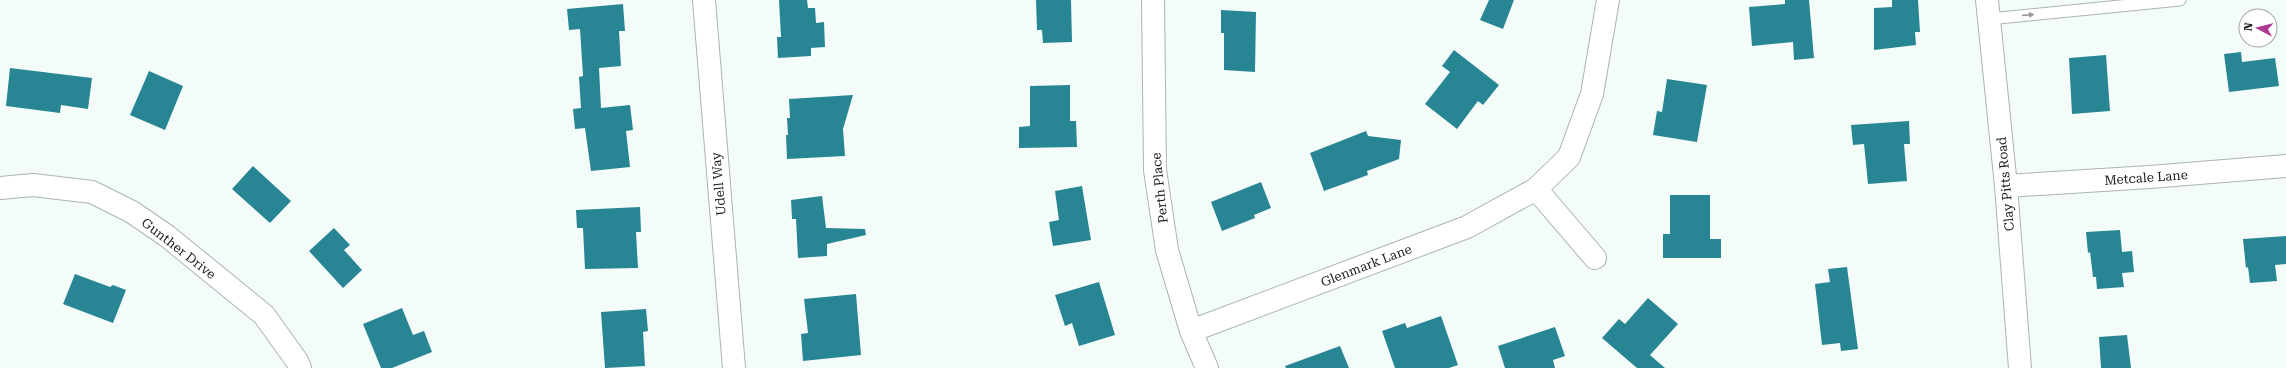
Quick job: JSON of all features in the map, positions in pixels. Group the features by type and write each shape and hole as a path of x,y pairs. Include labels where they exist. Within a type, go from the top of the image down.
{"street":[{"name":"Udell Way","path":"704,0 734,368"},
{"name":"Perth Place","path":"1153,0 1155,170 1166,250 1191,331 1207,368"},
{"name":"Glenmark Lane","path":"1191,331 1467,227 1536,189 1569,157 1592,94 1608,0"},
{"name":"Clay Pitts Road","path":"1988,9 2006,186 2020,368"},
{"name":"Metcale Lane","path":"2006,186 2165,176 2286,166"},
{"name":"Gunther Drive","path":"0,188 33,185 92,192 132,212 168,236 264,315 298,361 300,368"},
{"path":"1536,189 1594,258"}],"lane":[{"path":"1988,9 2180,0"}],"building":[{"path":"779,0 807,0 808,8 815,8 816,23 824,22 825,47 811,48 811,56 778,58 777,37 781,37"},
{"path":"1036,0 1071,0 1072,42 1043,43 1042,30 1037,30"},
{"path":"1489,0 1514,0 1503,29 1480,20"},
{"path":"1785,0 1809,0 1814,58 1794,60 1793,42 1752,46 1749,7 1785,4"},
{"path":"1892,0 1918,0 1920,32 1915,32 1916,45 1874,50 1874,8 1892,7"},
{"path":"623,4 625,31 619,31 621,66 599,68 601,108 630,105 633,130 626,131 630,167 591,171 585,128 575,129 573,109 581,108 579,77 583,76 580,29 569,30 567,9"},
{"path":"1221,10 1256,12 1255,72 1224,70 1224,33 1221,33"},
{"path":"1454,50 1499,85 1483,105 1478,101 1457,129 1425,104 1450,72 1442,66"},
{"path":"2241,52 2242,62 2275,58 2279,86 2229,92 2224,54"},
{"path":"2106,55 2110,111 2072,114 2069,58"},
{"path":"10,68 92,78 88,109 61,105 60,113 6,106"},
{"path":"149,71 183,86 165,130 130,115"},
{"path":"1667,79 1707,85 1697,142 1653,135 1657,111 1662,112"},
{"path":"1070,85 1070,121 1076,121 1077,147 1019,148 1019,127 1030,126 1030,86"},
{"path":"853,95 843,129 845,156 787,159 786,135 788,135 787,118 790,118 789,99"},
{"path":"1909,121 1910,144 1904,144 1907,181 1868,184 1864,144 1853,145 1851,125"},
{"path":"1366,131 1368,136 1401,140 1399,159 1367,171 1368,175 1324,191 1310,153"},
{"path":"253,166 291,201 270,223 232,189"},
{"path":"1261,182 1271,208 1254,215 1255,218 1222,231 1211,202"},
{"path":"1082,186 1091,240 1053,246 1049,222 1059,220 1055,191"},
{"path":"1670,195 1710,195 1710,239 1721,239 1721,258 1663,258 1663,234 1670,234"},
{"path":"822,196 826,228 865,229 866,235 827,244 827,256 798,258 796,219 792,219 791,200"},
{"path":"640,207 641,232 636,232 638,268 585,269 583,228 577,228 576,210"},
{"path":"334,228 350,245 344,250 362,270 343,288 309,251"},
{"path":"2120,230 2122,252 2132,251 2134,272 2122,273 2124,287 2097,289 2096,277 2093,277 2090,252 2088,253 2086,232"},
{"path":"2286,236 2286,264 2275,265 2277,281 2250,283 2248,267 2246,268 2243,239"},
{"path":"1847,267 1858,349 1841,351 1840,343 1822,345 1815,284 1830,282 1828,269"},
{"path":"75,274 110,287 113,285 126,290 113,323 63,304"},
{"path":"1099,282 1115,335 1079,346 1072,323 1065,326 1055,295"},
{"path":"856,294 861,355 803,361 801,334 808,333 804,299"},
{"path":"1648,298 1678,324 1650,355 1665,368 1637,368 1602,338 1619,319 1625,324"},
{"path":"402,308 413,335 424,331 432,352 392,368 381,368 363,324"},
{"path":"646,309 648,331 643,332 645,366 605,368 601,312"},
{"path":"1441,316 1458,365 1449,368 1395,368 1382,331 1405,323 1407,328"},
{"path":"1555,327 1565,356 1553,360 1555,368 1505,368 1498,346"},
{"path":"2127,335 2131,368 2101,368 2099,337"},
{"path":"1340,346 1349,368 1286,368 1285,366"}]}
